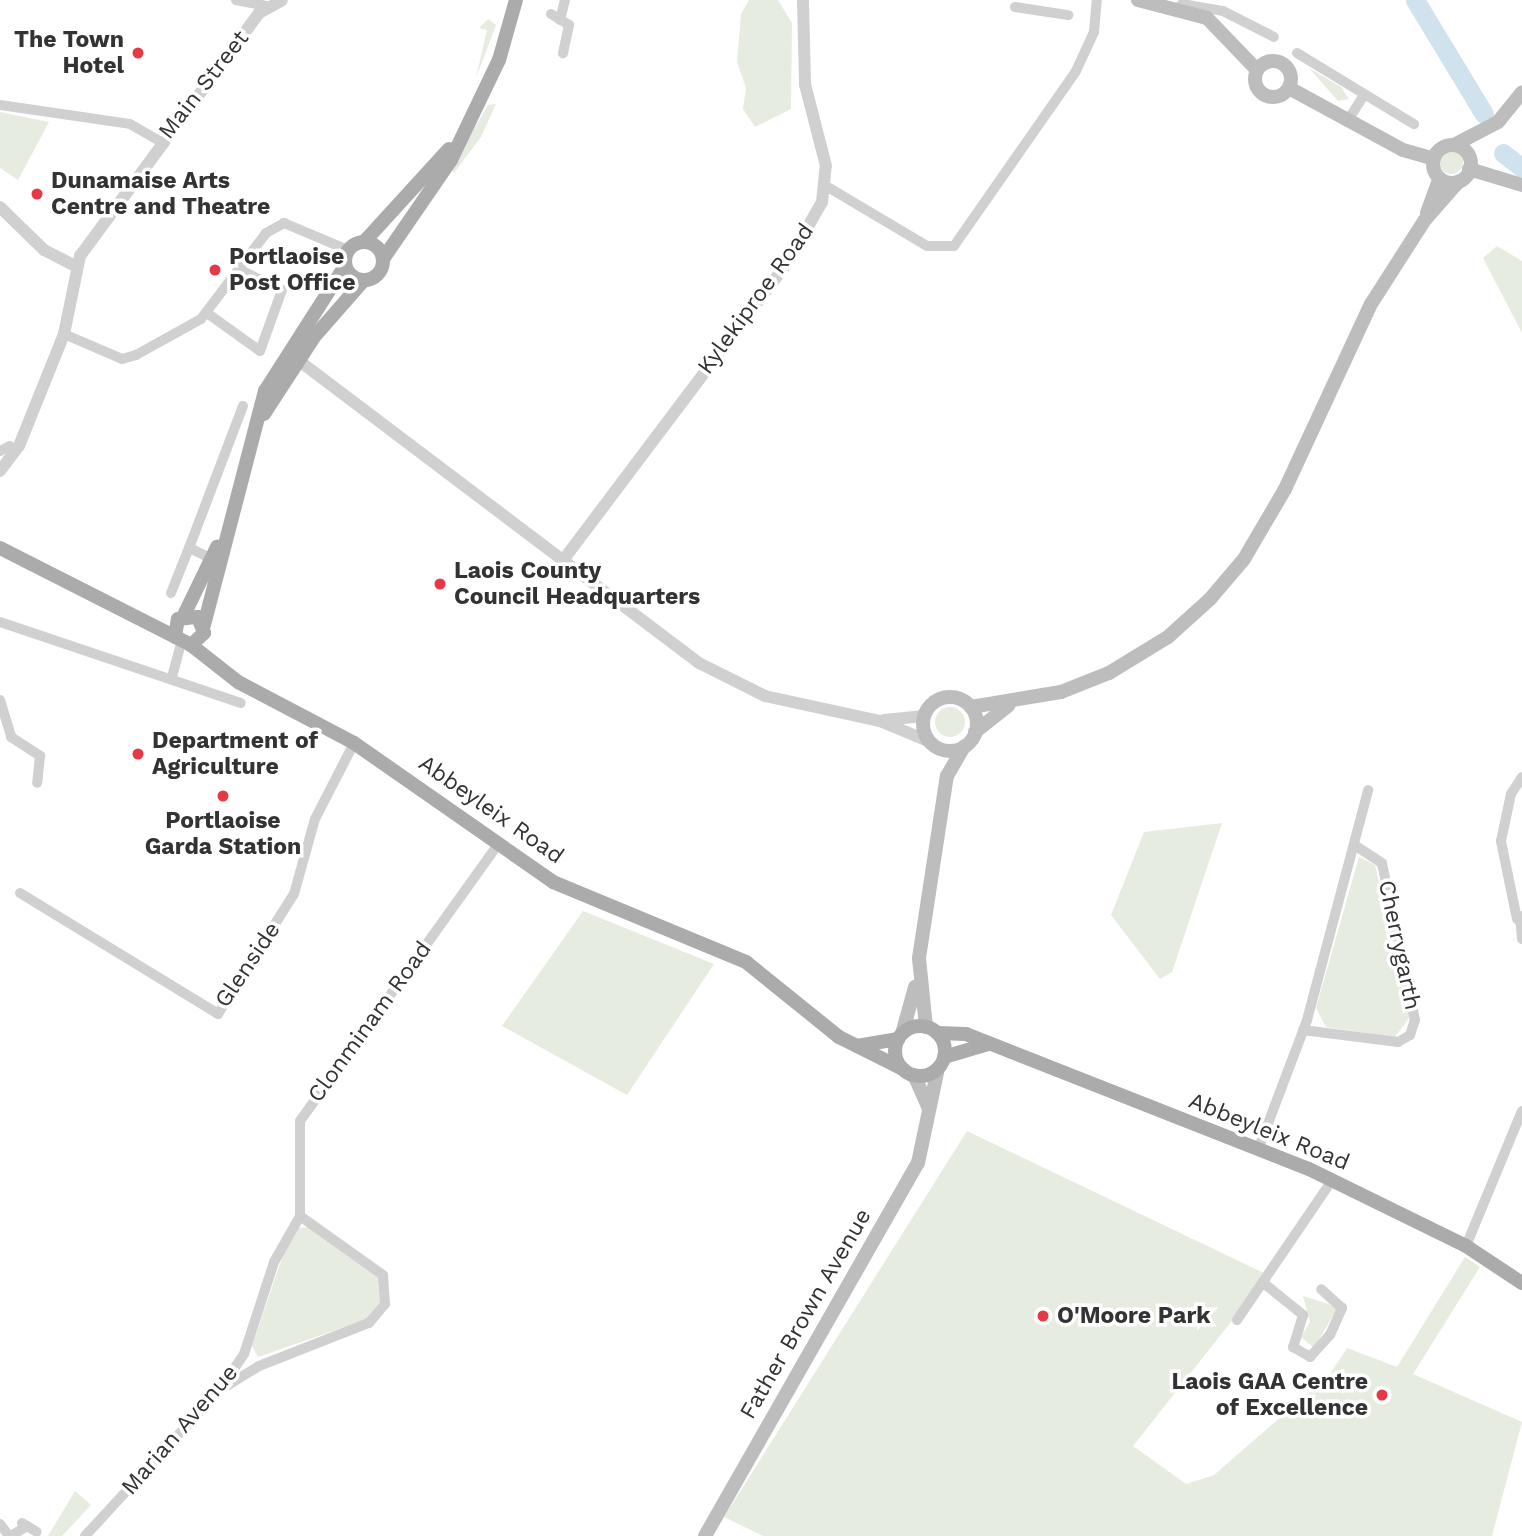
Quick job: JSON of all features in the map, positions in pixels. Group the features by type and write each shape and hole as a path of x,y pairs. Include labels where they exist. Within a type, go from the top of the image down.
{"main road":[{"path":"257,426 298,360 363,281 378,275 383,259 451,160 499,61 516,0"},
{"path":"1138,0 1207,18 1257,70 1262,94 1277,97 1289,88 1290,73 1280,62 1257,70"},
{"path":"1289,88 1347,122 1434,159 1440,178 1424,221"},
{"path":"1434,159 1454,145 1484,132 1498,122 1522,92"},
{"path":"215,661 204,629 227,526 280,360 345,266 348,250 364,242 463,131"},
{"path":"947,776 924,716 948,697 971,707 1009,705 1084,684 1128,663 1192,618 1224,584 1284,491 1371,303 1424,221 1459,181 1484,132"},
{"path":"1454,145 1469,163 1522,185"},
{"path":"1440,178 1459,181"},
{"path":"364,242 383,259"},
{"path":"345,266 363,281"},
{"path":"204,629 182,642 180,619 227,526"},
{"name":"Abbeyleix Road","path":"0,548 182,642 215,661 238,682 354,743 497,846 567,889 746,961 856,1046 908,1072"},
{"path":"142,622 180,619 204,629"},
{"path":"929,1108 908,1072 900,1036 917,979 947,776 975,732 1009,705"},
{"path":"971,707 975,732"},
{"path":"933,745 964,747"},
{"path":"917,979 941,1062"},
{"path":"856,1046 931,1030"},
{"name":"Abbeyleix Road","path":"931,1030 989,1044 1332,1180 1466,1246 1522,1283"},
{"path":"908,1072 989,1044"},
{"name":"Father Brown Avenue","path":"705,1536 907,1184 925,1144 929,1108 941,1062"}],"street":[{"path":"236,0 268,6"},
{"name":"Main Street","path":"0,471 64,334 75,266 161,142 268,6 282,0"},
{"path":"563,53 570,29 556,17 565,0"},
{"path":"803,0 801,55 826,186 918,242 954,246 1076,71 1094,32 1097,0"},
{"path":"1178,9 1182,4 1223,11 1274,37"},
{"path":"1015,7 1037,5 1068,15"},
{"path":"1297,53 1414,124"},
{"path":"1347,122 1364,95"},
{"path":"0,105 130,124 161,142"},
{"name":"Kylekiproe Road","path":"564,559 789,260 826,186"},
{"path":"0,206 44,250 75,266"},
{"path":"64,334 105,352 130,358 207,313 242,271 266,233 284,223 348,250"},
{"path":"207,313 260,351 282,290 242,271"},
{"path":"298,360 713,671 765,695 880,721 933,745"},
{"path":"171,593 243,406"},
{"path":"189,548 212,559"},
{"path":"0,622 172,677 241,703"},
{"path":"172,677 182,642"},
{"path":"0,700 11,737 40,756 37,783"},
{"path":"880,721 924,716"},
{"name":"Glenside","path":"20,893 218,1014 294,894 315,819 354,743"},
{"path":"1522,777 1508,803 1501,841 1520,916 1522,939"},
{"name":"Cherrygarth","path":"1258,1150 1303,1030 1368,790"},
{"name":"Cherrygarth","path":"1303,1030 1398,1042 1410,1035 1415,1020 1382,863 1354,845"},
{"name":"Clonminam Road","path":"300,1216 300,1121 497,846"},
{"path":"1466,1246 1522,1111"},
{"path":"1237,1320 1266,1285 1332,1180"},
{"path":"219,1391 260,1366 369,1323 388,1294 376,1267 300,1216"},
{"name":"Marian Avenue","path":"85,1536 219,1391 244,1354 274,1262 300,1216"},
{"path":"1266,1285 1303,1315 1293,1347 1310,1357 1330,1335 1342,1308 1321,1289"},
{"path":"244,1354 260,1366"},
{"path":"98,1523 102,1536"},
{"path":"0,1524 10,1536 24,1524 37,1532"}],"shaded area":[{"path":"749,0 778,0 792,23 791,109 755,127 743,109 746,88 737,62 741,14"},
{"path":"488,19 496,25 476,78 487,30 479,28"},
{"path":"1309,68 1341,87 1349,99 1338,101"},
{"path":"496,104 481,137 454,173 451,167 488,105"},
{"path":"0,112 49,122 18,180 0,168"},
{"path":"1451,150 1462,157 1463,162 1456,173 1451,174 1440,167 1439,162 1446,151"},
{"path":"1497,246 1522,261 1522,333 1483,258"},
{"path":"950,707 960,712 965,722 960,732 950,737 940,732 935,722 940,712"},
{"path":"1222,823 1172,972 1160,979 1111,915 1144,832"},
{"path":"1359,857 1375,865 1410,1017 1395,1037 1326,1027 1316,1008"},
{"path":"583,911 714,964 627,1095 502,1026"},
{"path":"967,1131 1268,1275 1133,1446 1186,1484 1214,1475 1330,1374 1347,1348 1397,1367 1465,1257 1480,1267 1413,1374 1522,1422 1492,1536 763,1536 724,1517"},
{"path":"311,1227 379,1277 380,1302 365,1320 258,1357 252,1346 283,1255 299,1228"},
{"path":"1303,1296 1338,1307 1314,1348 1301,1337 1310,1322"},
{"path":"75,1491 91,1505 62,1536 48,1536"}],"waterway":[{"path":"1415,0 1484,114"},
{"path":"1503,153 1522,168"}],"place":[{"name":"The Town Hotel","path":"138,53"},
{"name":"Dunamaise Arts Centre and Theatre","path":"37,194"},
{"name":"Portlaoise Post Office","path":"215,270"},
{"name":"Laois County Council Headquarters","path":"440,584"},
{"name":"Department of Agriculture","path":"138,754"},
{"name":"Portlaoise Garda Station","path":"223,796"},
{"name":"O'Moore Park","path":"1043,1316"},
{"name":"Laois GAA Centre of Excellence","path":"1382,1395"}]}
